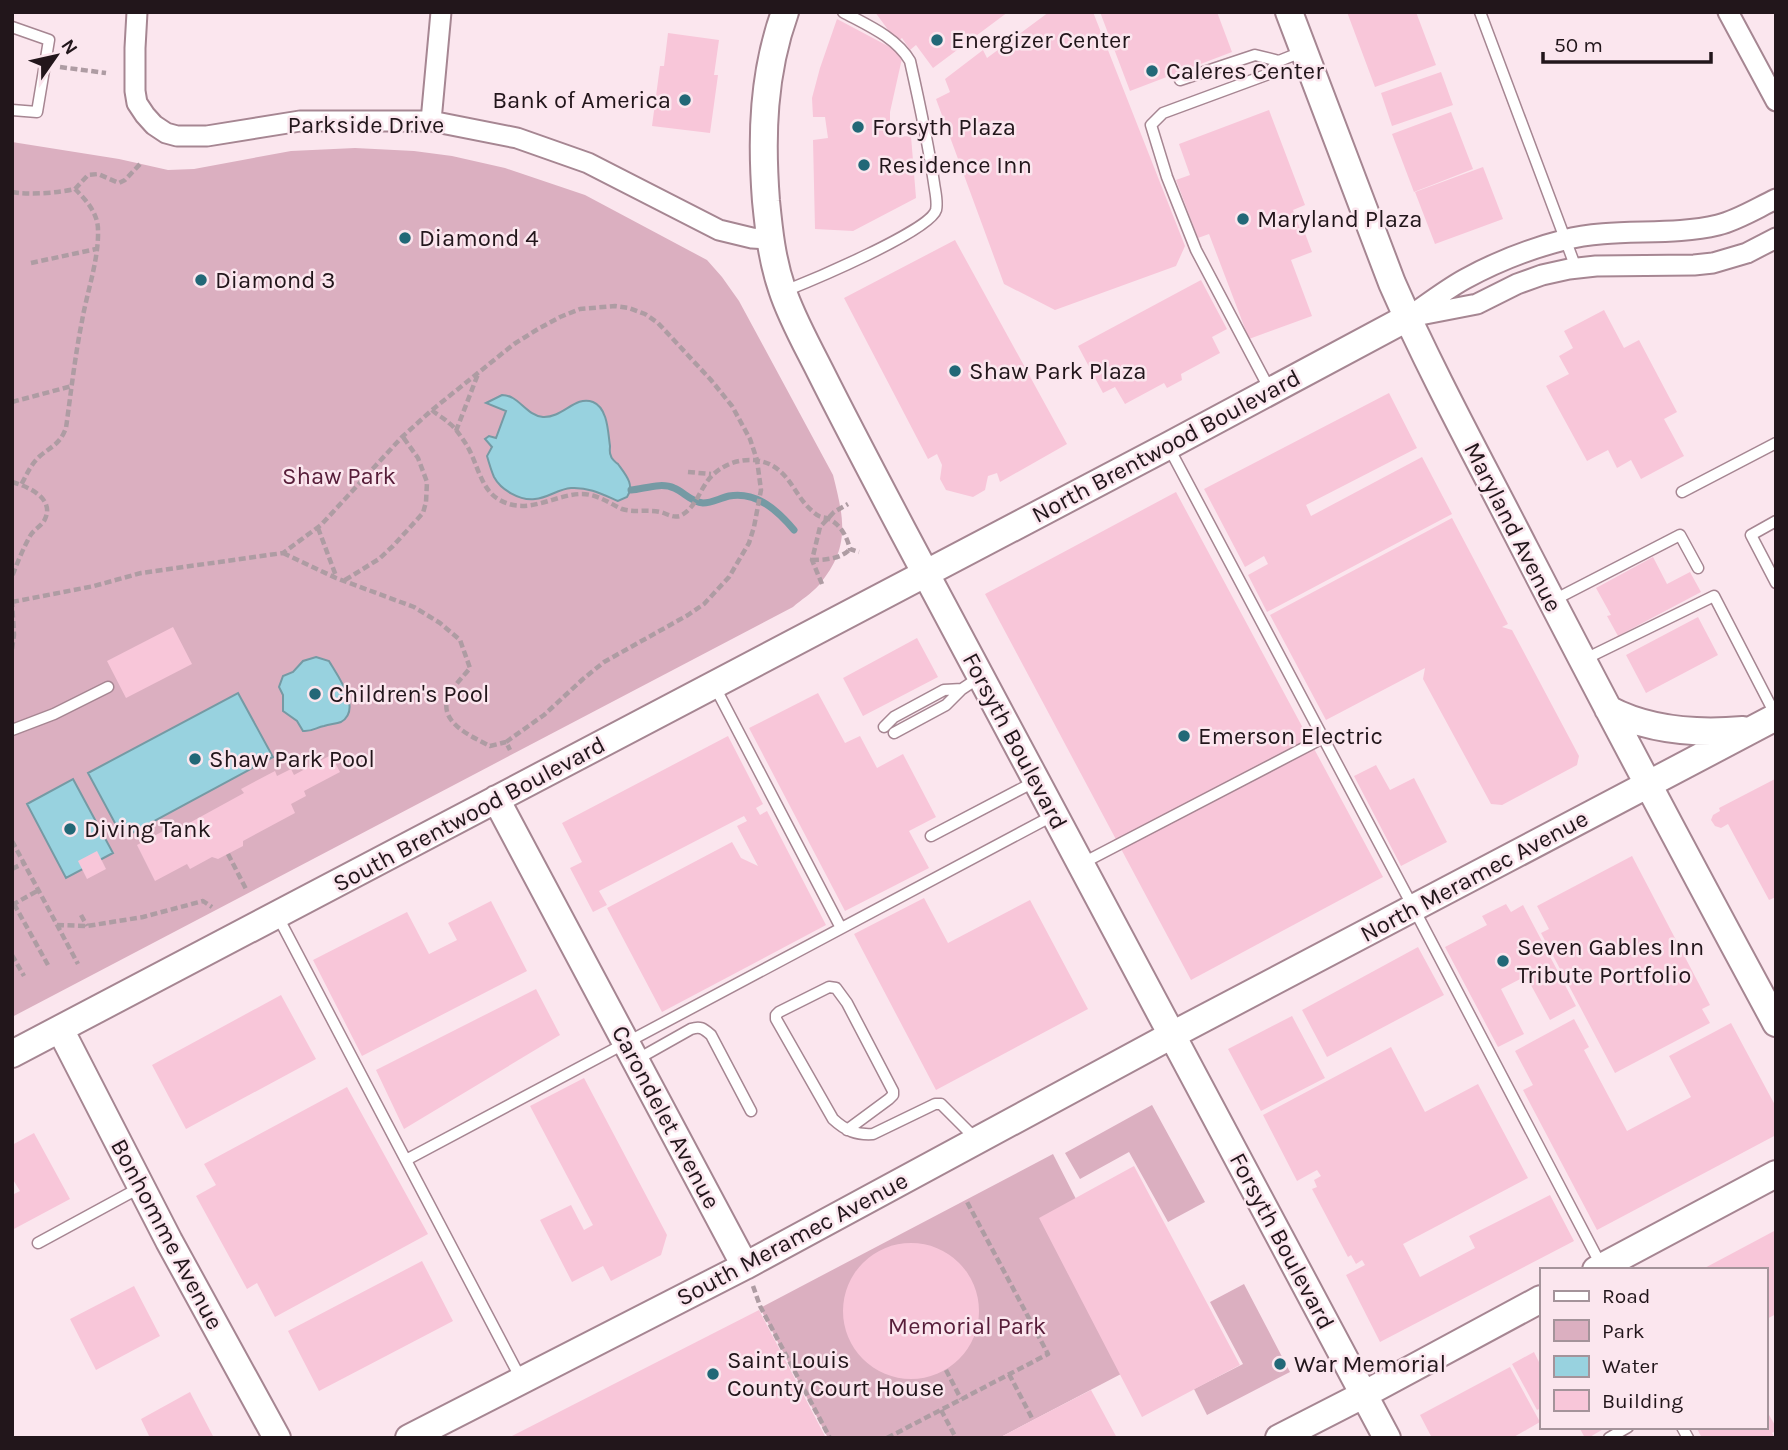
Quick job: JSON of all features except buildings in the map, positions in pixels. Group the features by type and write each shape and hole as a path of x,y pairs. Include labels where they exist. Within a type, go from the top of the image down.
{"main road":[{"name":"Forsyth Boulevard","path":"785,12 776,38 764,112 764,176 770,239 783,292 835,402 925,573 972,683 1036,780 1387,1438"},
{"name":"Maryland Avenue","path":"1289,12 1407,318 1647,785 1776,1023"},
{"name":"North Brentwood Boulevard","path":"925,573 1407,318"},
{"name":"South Brentwood Boulevard","path":"12,1054 925,573"},
{"path":"1608,709 1625,718 1663,728 1723,732 1751,730"},
{"name":"North Meramec Avenue","path":"1172,1035 1776,716"},
{"name":"Carondelet Avenue","path":"496,799 745,1266"},
{"name":"Bonhomme Avenue","path":"60,1030 277,1438"},
{"name":"South Meramec Avenue","path":"409,1438 745,1266 1172,1035"},
{"path":"1602,1268 1776,1174"},
{"path":"1279,1438 1540,1300"}],"street":[{"name":"Parkside Drive","path":"137,12 137,103 154,125 166,133 177,136 207,136 300,121 431,121 517,138 588,163 719,230 752,238 770,239"},
{"path":"431,121 441,12"},
{"path":"1728,12 1776,102"},
{"name":"North Brentwood Boulevard","path":"1407,318 1464,279 1510,257 1565,239 1716,225 1729,222 1776,199"},
{"name":"North Brentwood Boulevard","path":"1407,318 1477,304 1542,275 1596,266 1713,263 1747,253 1776,239"}],"lane":[{"path":"783,292 824,276 877,250 925,223 933,216 937,207 910,61 902,49 888,37 843,12"},
{"path":"1480,12 1576,268"},
{"path":"12,27 49,40 37,112 12,110"},
{"path":"1270,391 1196,250 1167,177 1151,125 1163,113 1266,75 1279,61 1304,51"},
{"path":"1180,80 1255,55 1279,61"},
{"path":"1682,492 1776,443"},
{"path":"1168,446 1413,907 1599,1268"},
{"path":"1776,521 1751,535 1776,583"},
{"path":"1552,601 1680,535 1698,568"},
{"path":"1583,660 1714,596 1776,716"},
{"path":"884,727 894,717 944,690 972,683"},
{"path":"894,733 946,705 972,683"},
{"path":"713,685 841,929"},
{"path":"12,730 54,715 108,687"},
{"path":"1081,864 1323,738"},
{"path":"931,836 1036,780"},
{"path":"406,1160 631,1051 841,929 1054,815"},
{"path":"276,915 522,1380"},
{"path":"847,1130 889,1099 893,1091 847,1003 835,988 829,987 779,1012 776,1019 833,1119 847,1130 863,1135 873,1134 928,1107 941,1104 978,1141"},
{"path":"631,1051 691,1029 703,1028 710,1035 751,1111"},
{"path":"38,1242 141,1186"},
{"path":"1609,1438 1625,1429"}],"path":[{"path":"45,65 106,73"},
{"path":"12,192 63,192 75,189 88,175 98,174 119,183 141,163"},
{"path":"21,485 30,467 62,438 66,428 98,230 88,202 75,189"},
{"path":"31,263 96,249"},
{"path":"12,649 15,635 12,601 94,586 142,573 283,553 318,528 402,436 432,410 514,344 538,328 580,309 615,306 629,308 659,323 732,406 750,439 757,460 761,489 749,543 729,577 705,604 604,662 544,715 506,742 490,746 469,736 454,724 447,713 447,699 470,668 460,640 440,623 414,607 337,578 283,553"},
{"path":"456,431 478,373"},
{"path":"12,402 72,386"},
{"path":"432,410 456,431 486,486 497,498 509,504 529,506 584,494 601,498 623,509 676,517 692,507 712,474 736,461 757,460 780,471 809,508 819,517 828,518 839,528 847,538 850,549"},
{"path":"344,580 379,559 423,513 427,482 418,458 402,436"},
{"path":"688,472 712,474"},
{"path":"12,482 40,495 47,508 46,518 32,533 12,577"},
{"path":"822,584 813,560 820,527 848,504"},
{"path":"318,528 337,578"},
{"path":"850,549 859,552"},
{"path":"813,560 825,560 846,554 850,549"},
{"path":"506,742 510,750"},
{"path":"12,841 78,964"},
{"path":"228,853 246,889"},
{"path":"12,869 24,863"},
{"path":"39,890 13,904 48,965"},
{"path":"57,925 87,926 143,918 203,901 212,907"},
{"path":"81,915 87,926"},
{"path":"12,955 24,976"},
{"path":"887,1438 1048,1354 967,1200"},
{"path":"745,1266 760,1306 830,1438"},
{"path":"946,1370 961,1399"},
{"path":"1009,1374 1034,1420"},
{"path":"941,1409 956,1438"}],"green space":[{"name":"Shaw Park","path":"12,142 119,159 168,170 194,169 291,151 355,148 414,151 505,168 585,195 707,260 739,301 833,475 842,519 836,558 819,585 793,607 12,1017"},
{"path":"1152,1105 1205,1202 1168,1222 1129,1152 1080,1179 1065,1153"},
{"name":"Memorial Park","path":"1053,1154 1076,1199 1121,1374 999,1438 828,1438 760,1308"},
{"path":"1244,1284 1290,1372 1207,1415 1194,1389 1243,1364 1210,1302"}],"water":[{"path":"502,395 513,398 531,413 543,417 557,414 580,402 593,402 598,405 606,421 610,455 628,480 630,488 627,497 618,501 590,490 571,488 529,499 506,490 494,477 487,456 492,447 485,439 489,436 496,438 506,411 486,403"},
{"name":"Children's Pool","path":"316,657 329,661 346,692 350,709 341,722 303,731 297,721 283,711 283,695 279,687 283,676 293,672 303,661"},
{"path":"238,693 273,757 123,838 88,773"},
{"name":"Diving Tank","path":"73,779 113,853 66,878 27,804"}],"waterway":[{"path":"631,490 669,486 703,503 729,496 749,497 766,504 794,530"}],"place":[{"name":"Energizer Center","path":"937,40"},
{"name":"Caleres Center","path":"1152,71"},
{"name":"Bank of America","path":"685,100"},
{"name":"Forsyth Plaza","path":"858,127"},
{"name":"Residence Inn","path":"864,165"},
{"name":"Maryland Plaza","path":"1243,219"},
{"name":"Diamond 4","path":"405,238"},
{"name":"Diamond 3","path":"201,280"},
{"name":"Shaw Park Plaza","path":"955,371"},
{"name":"Children's Pool","path":"315,694"},
{"name":"Emerson Electric","path":"1184,736"},
{"name":"Shaw Park Pool","path":"195,759"},
{"name":"Diving Tank","path":"70,829"},
{"name":"Seven Gables Inn Tribute Portfolio","path":"1503,961"},
{"name":"War Memorial","path":"1280,1364"},
{"name":"Saint Louis County Court House","path":"713,1374"}]}
